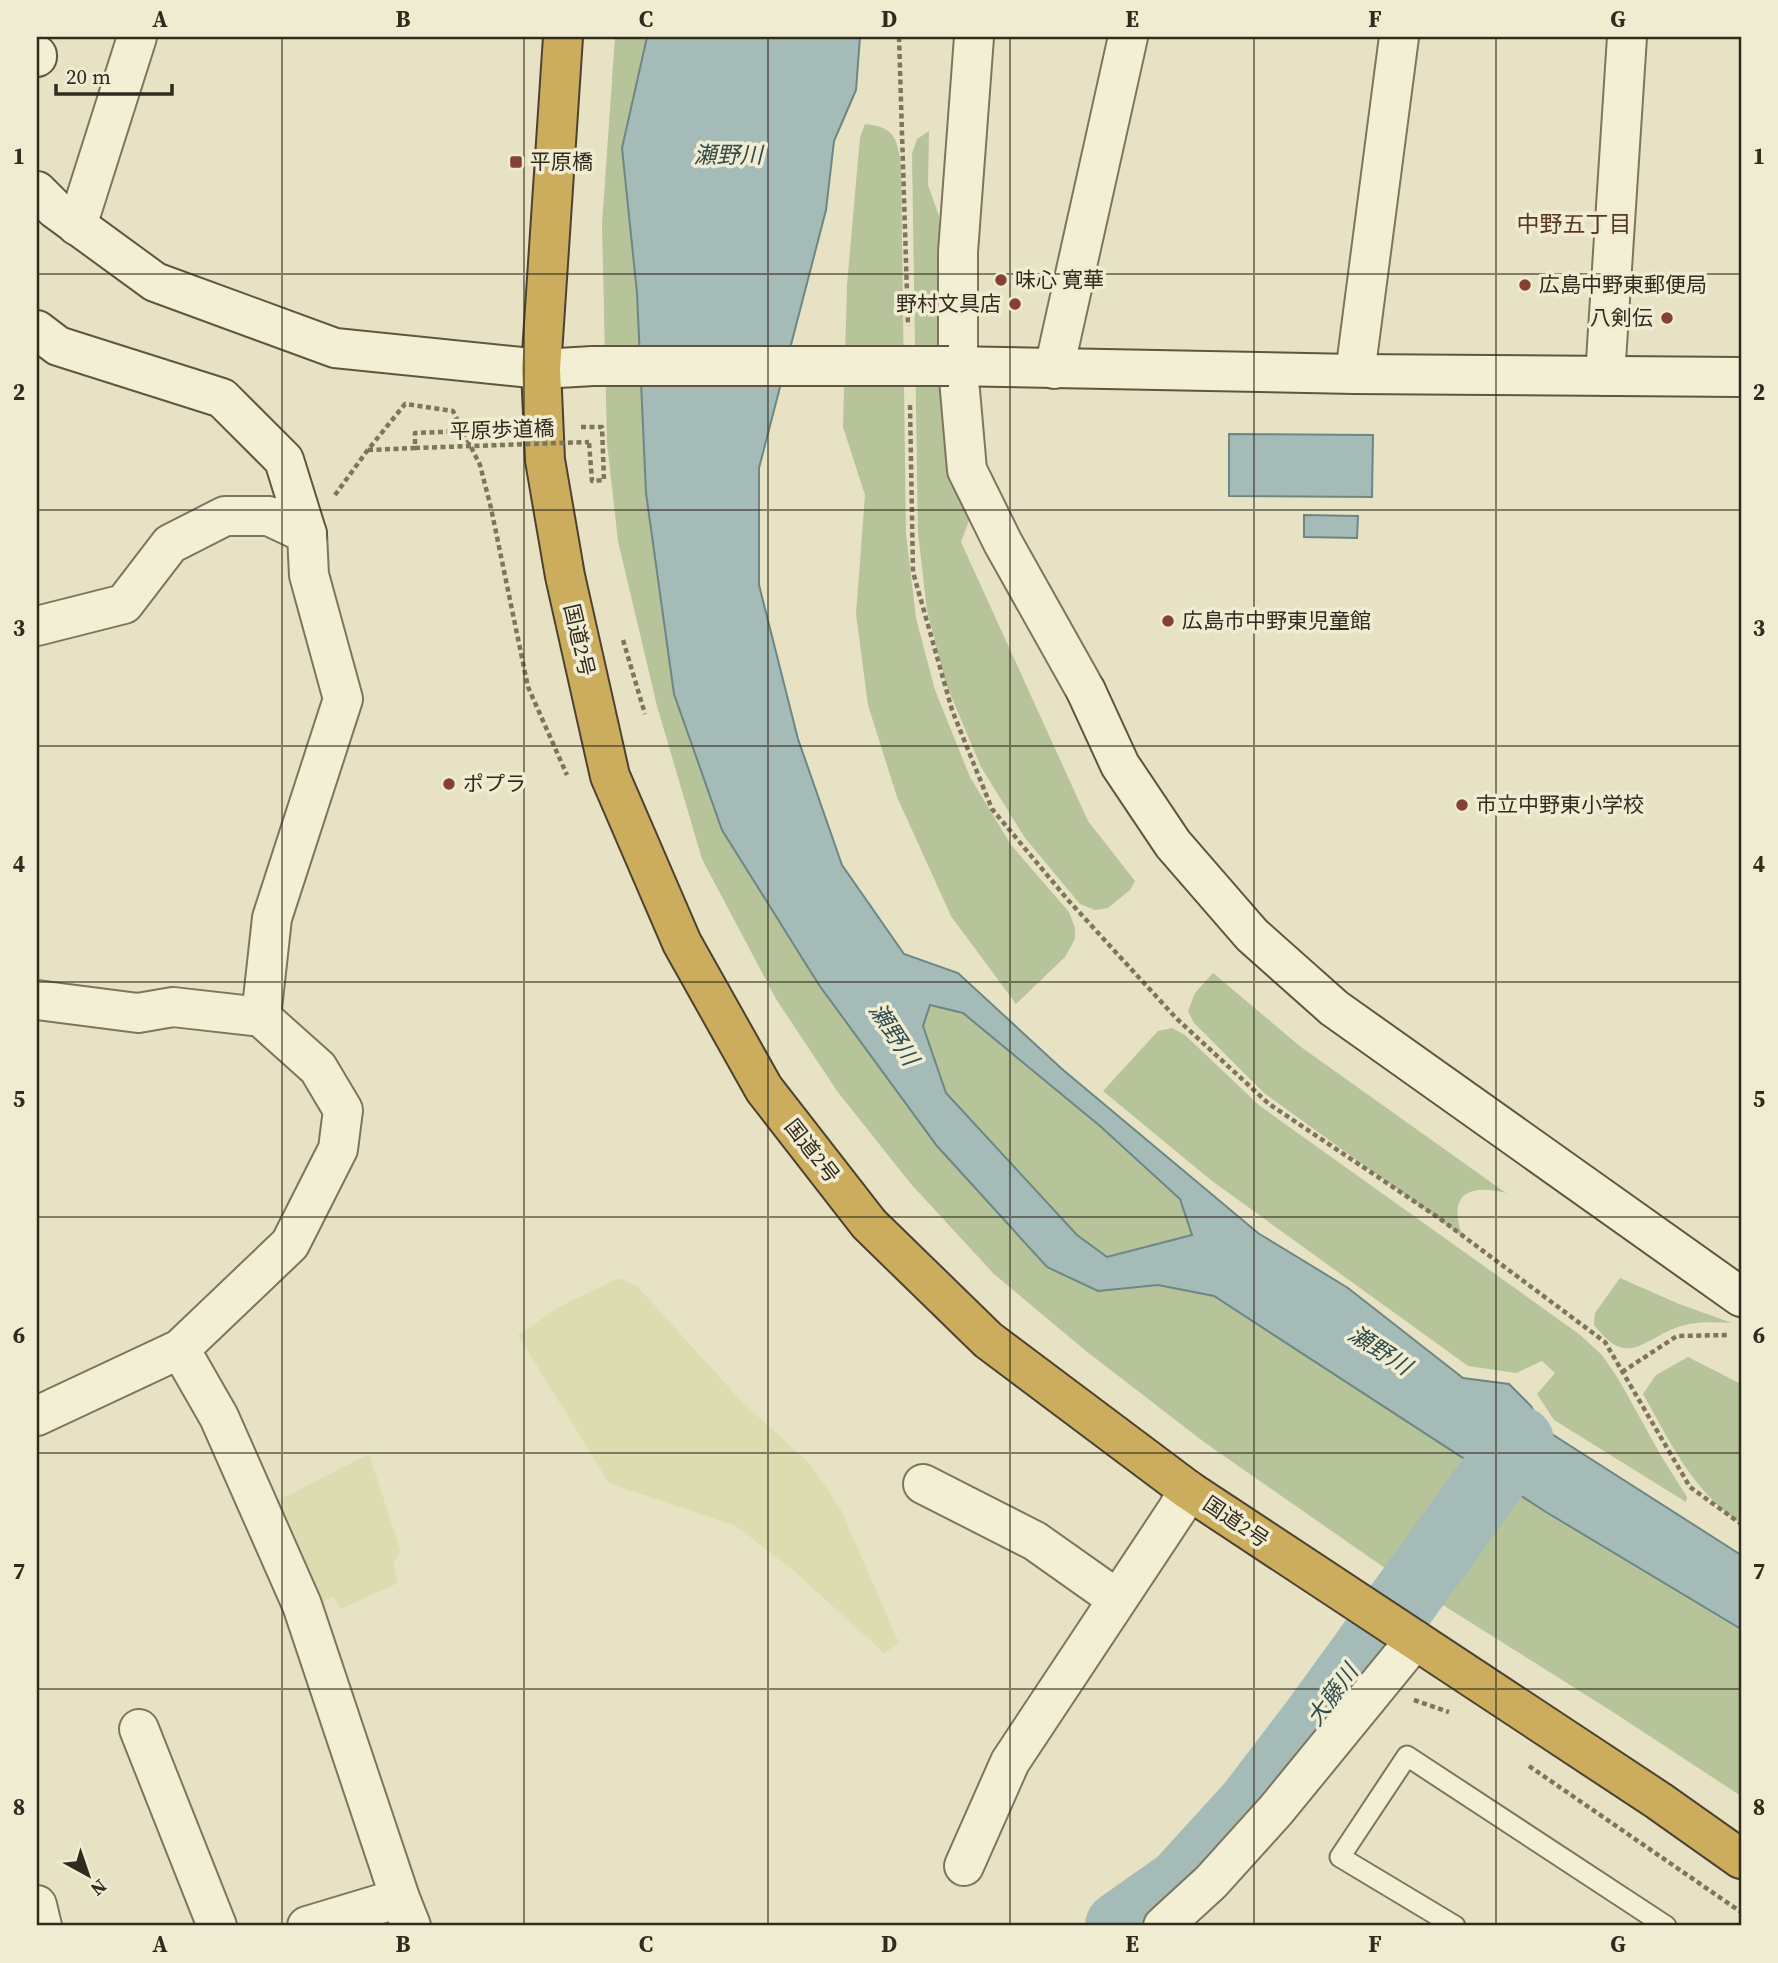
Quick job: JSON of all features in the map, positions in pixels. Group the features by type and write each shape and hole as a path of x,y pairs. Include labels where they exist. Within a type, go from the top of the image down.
{"highway":[{"name":"国道2号","path":"563,37 541,369 545,460 563,564 610,776 682,943 764,1088 869,1224 988,1340 1188,1490 1659,1801 1741,1859"}],"street":[{"path":"77,226 137,37"},
{"path":"974,37 958,252 953,367 967,470 1003,543 1086,691 1120,765 1173,844 1252,934 1334,1008 1741,1297"},
{"path":"1054,369 1128,37"},
{"path":"1355,374 1399,37"},
{"path":"1605,376 1627,37"},
{"path":"37,191 77,226 155,282 335,348 541,369 593,366 953,367 1741,377"},
{"path":"37,330 58,346 222,398 284,460 306,534 309,575 343,699 272,918 261,1017"},
{"path":"37,626 124,604 170,544 225,516 269,516 306,534"},
{"path":"37,1000 138,1013 173,1007 261,1017 318,1068 343,1110 338,1149 290,1244 180,1349 37,1416"},
{"path":"180,1349 219,1417 302,1605 406,1912 307,1926"},
{"path":"923,1484 1035,1541 1117,1599"},
{"path":"964,1866 1010,1762 1188,1490"},
{"path":"1163,1926 1211,1882 1276,1810 1415,1640"},
{"path":"139,1729 217,1926"},
{"path":"37,1905 42,1926"}],"lane":[{"path":"1455,1926 1340,1857 1407,1756 1666,1926"}],"path":[{"name":"平原歩道橋","path":"367,450 589,442 592,481 604,480 602,427 577,427"},
{"path":"415,448 415,433 464,431"},
{"path":"1622,1372 1677,1336 1741,1335"}],"green space":[{"path":"615,37 647,37 622,148 637,293 722,830 1098,1291 1158,1285 1213,1296 1546,1512 1741,1629 1741,1796 1392,1573 1204,1442 1086,1351 994,1274 911,1184 837,1091 776,999 702,859 657,706 618,541 607,443 602,224"},
{"path":"865,124 889,131 896,141 901,165 906,534 916,618 935,690 970,777 1011,845 1069,912 1075,928 1075,939 1065,957 1016,1004 951,916 897,797 868,705 856,614 865,495 843,427 847,285 860,137"},
{"path":"929,131 928,185 939,216 947,427 970,518 961,542 1088,821 1135,881 1130,890 1108,908 1095,910 1080,904 1025,838 981,767 946,684 927,610 918,533 912,154 917,139"},
{"path":"1213,973 1301,1047 1506,1193 1481,1190 1464,1196 1457,1211 1463,1237 1264,1093 1194,1023 1188,1011 1195,993"},
{"path":"930,1005 963,1012 1100,1126 1180,1199 1193,1235 1106,1257 1077,1235 946,1093 923,1026"},
{"path":"1172,1028 1185,1035 1260,1106 1579,1334 1602,1355 1687,1497 1686,1502 1554,1420 1537,1394 1555,1373 1542,1361 1516,1373 1468,1366 1212,1181 1103,1091 1158,1031"},
{"path":"619,1278 638,1287 741,1401 810,1464 840,1508 899,1643 884,1653 794,1571 736,1526 609,1483 518,1335 559,1307"},
{"path":"1620,1278 1679,1304 1732,1323 1691,1324 1678,1327 1635,1347 1616,1345 1594,1325 1595,1313"},
{"path":"1688,1357 1741,1384 1741,1524 1709,1497 1696,1481 1674,1449 1643,1394 1656,1375"},
{"path":"369,1454 401,1552 393,1563 398,1583 340,1609 334,1597 317,1604 275,1502"}],"water":[{"name":"瀬野川","path":"647,37 860,37 856,90 834,141 826,210 759,468 759,585 798,739 842,865 904,954 958,973 1062,1069 1258,1233 1348,1288 1463,1378 1509,1384 1531,1406 1544,1429 1741,1555 1741,1629 1546,1512 1214,1296 1158,1285 1098,1291 1047,1267 937,1146 819,985 722,830 674,694 646,493 637,293 622,148","holes":["930,1005 963,1013 1100,1126 1180,1199 1192,1235 1107,1257 1077,1235 946,1093 923,1026"]},
{"path":"1229,434 1373,435 1372,497 1229,496"},
{"path":"1304,515 1358,516 1357,538 1304,537"}],"waterway":[{"name":"大藤川","path":"1120,1926 1181,1883 1252,1805 1519,1441"}],"place":[{"name":"平原橋","path":"516,162"},
{"name":"味心 寛華","path":"1001,280"},
{"name":"広島中野東郵便局","path":"1525,285"},
{"name":"野村文具店","path":"1015,304"},
{"name":"八剣伝","path":"1667,318"},
{"name":"広島市中野東児童館","path":"1168,621"},
{"name":"ポプラ","path":"449,784"},
{"name":"市立中野東小学校","path":"1462,805"}],"district":[{"name":"中野五丁目","path":"1574,224"}]}
